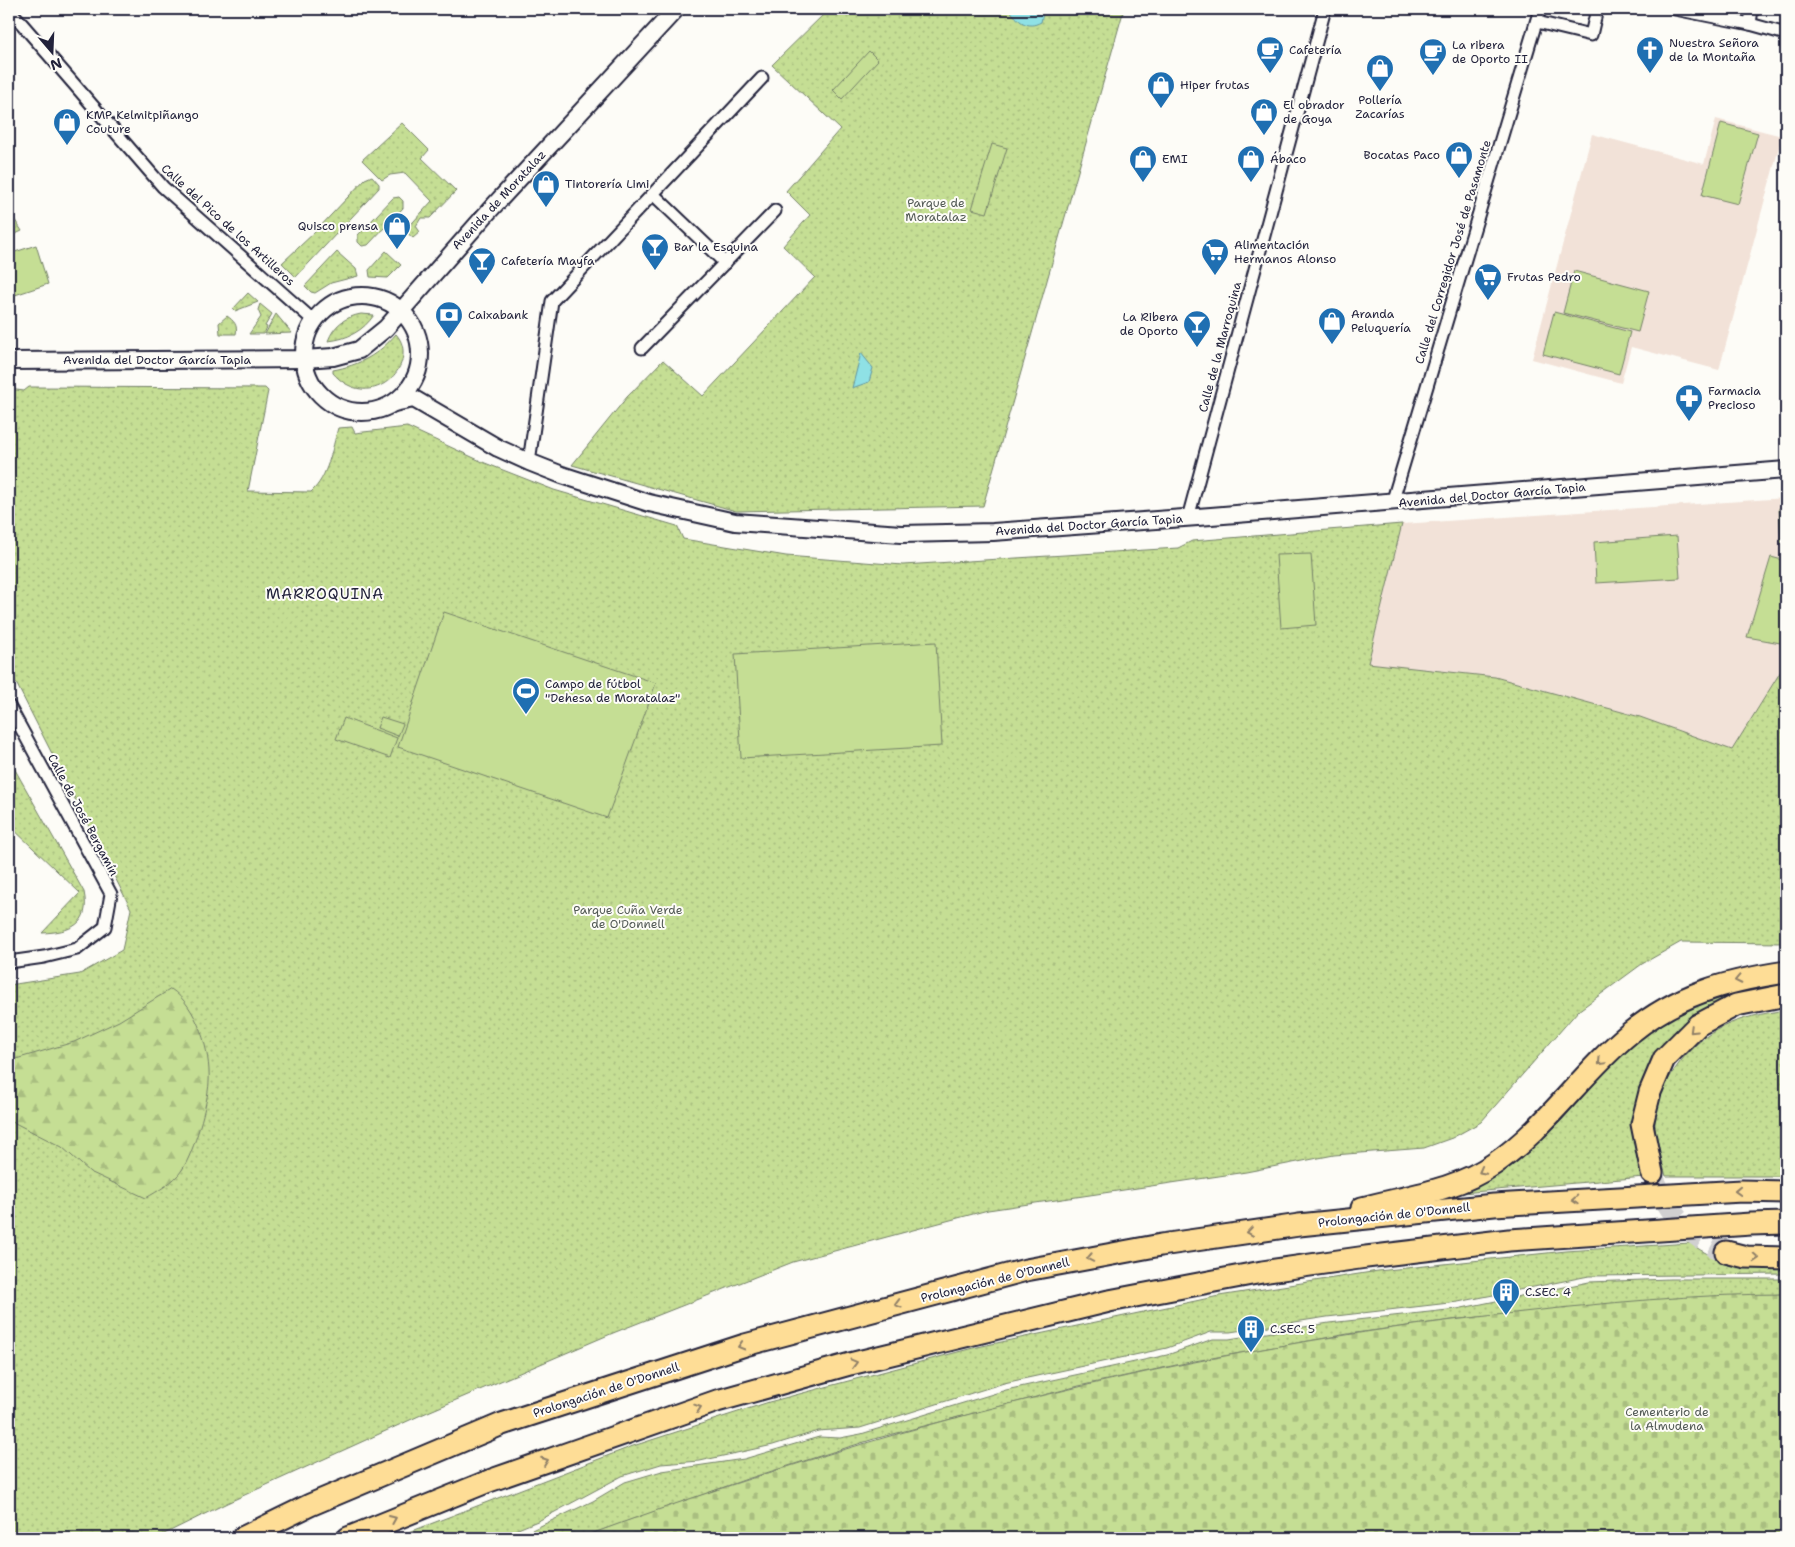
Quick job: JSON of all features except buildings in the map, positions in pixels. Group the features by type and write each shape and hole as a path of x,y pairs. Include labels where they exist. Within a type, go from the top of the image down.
{"highway":[{"path":"1299,1225 1437,1190 1493,1165 1533,1134 1610,1052 1648,1019 1696,992 1731,982 1786,972"},
{"path":"1652,1173 1642,1124 1650,1092 1664,1059 1698,1025 1736,1006 1786,996"},
{"name":"Prolongación de O'Donnell","path":"242,1538 310,1505 502,1424 745,1344 1026,1270 1161,1245 1299,1225 1494,1205 1742,1191 1786,1192"},
{"path":"348,1538 489,1481 717,1401 850,1364 1109,1301 1262,1272 1490,1242 1751,1224 1786,1224"},
{"path":"1726,1252 1746,1257 1786,1258"}],"street":[{"name":"Calle del Pico de los Artilleros","path":"9,9 163,187 314,321"},
{"name":"Avenida de Moratalaz","path":"304,359 333,357 359,350 386,328 400,310 676,9"},
{"name":"Calle de la Marroquina","path":"1188,518 1325,9"},
{"name":"Calle del Corregidor José de Pasamonte","path":"1392,503 1540,9"},
{"path":"1537,22 1591,35 1597,9"},
{"path":"1675,9 1750,24 1786,34"},
{"path":"1750,24 1752,9"},
{"path":"529,462 552,301 762,78"},
{"path":"653,194 724,263"},
{"path":"642,348 775,211"},
{"path":"367,296 386,301 400,310 409,320 420,344 419,368 412,392 394,403 375,411 361,412 345,409 320,394 307,373 304,359 306,340 314,321 324,311 341,300 354,297 367,296"},
{"name":"Avenida del Doctor García Tapia","path":"9,360 304,359"},
{"name":"Avenida del Doctor García Tapia","path":"412,392 498,448 562,475 649,503 735,522 901,534 993,532 1188,518 1786,470"},
{"name":"Calle de José Bergamín","path":"9,706 111,894 105,927 77,948 44,957 9,962"}],"shaded area":[{"path":"1716,119 1782,136 1719,370 1631,347 1621,383 1532,359 1592,134 1704,164"},
{"path":"1786,498 1786,663 1732,750 1640,717 1495,677 1368,663 1402,524"}],"green space":[{"name":"Parque de Moratalaz","path":"829,9 1124,9 983,506 736,511 572,465 627,397 663,360 703,396 815,277 783,246 810,215 786,191 840,129 772,65"},
{"path":"869,51 878,60 842,99 833,90"},
{"path":"402,123 429,150 422,158 456,191 430,218 421,218 416,226 420,232 413,238 405,231 432,201 405,173 390,175 382,180 362,160"},
{"path":"1721,123 1758,133 1738,204 1702,195"},
{"path":"992,144 1007,148 987,213 972,209"},
{"path":"372,176 379,184 379,188 296,277 282,263 315,232 365,179"},
{"path":"399,197 403,201 403,208 368,245 362,246 358,242 358,235 393,198"},
{"path":"9,211 22,231 9,237"},
{"path":"36,245 48,284 9,297 9,254"},
{"path":"386,251 401,265 388,278 370,277 369,270"},
{"path":"337,252 356,269 358,276 331,283 315,293 311,292 305,286"},
{"path":"1574,271 1649,291 1638,332 1563,313"},
{"path":"248,293 258,302 235,311 233,309"},
{"path":"260,304 272,314 265,326 267,327 264,334 249,334 261,317 258,310"},
{"path":"1554,312 1630,332 1619,374 1543,354"},
{"path":"276,314 292,333 265,334"},
{"path":"361,314 374,315 360,330 348,336 328,341 337,326 350,317"},
{"path":"227,316 235,324 236,334 220,334 219,323"},
{"path":"396,334 402,346 402,358 398,370 388,381 376,387 363,389 348,385 333,373 333,370 368,358 382,348"},
{"name":"Parque Cuña Verde de O'Donnell","path":"29,387 265,388 268,391 248,491 311,492 322,479 338,428 352,427 355,433 407,427 485,463 554,490 677,526 683,539 786,556 903,565 1178,548 1192,541 1402,524 1368,663 1495,677 1640,717 1732,750 1786,663 1786,943 1681,942 1642,964 1578,1011 1481,1122 1452,1138 1424,1148 1334,1155 1246,1172 988,1210 793,1262 613,1333 421,1415 227,1503 156,1538 9,1538 9,985 80,974 122,950 131,909 9,669 9,389 24,391"},
{"path":"1786,507 1786,543 1781,544 1779,508"},
{"path":"1677,536 1680,578 1596,583 1594,542"},
{"path":"1311,554 1316,625 1281,628 1276,555"},
{"path":"1771,557 1786,561 1786,644 1747,637"},
{"name":"Campo de fútbol \"Dehesa de Moratalaz\"","path":"444,612 656,683 607,818 398,747"},
{"path":"936,642 942,746 741,758 735,654"},
{"path":"381,717 403,724 398,736 377,728"},
{"path":"344,718 397,738 390,758 336,739"},
{"path":"9,759 84,892 84,912 81,919 76,924 61,931 42,933 80,893 9,825"},
{"path":"1786,979 1786,987 1688,1023 1670,1038 1655,1056 1633,1117 1634,1144 1644,1177 1462,1193 1513,1164 1562,1120 1606,1069 1654,1025 1700,998"},
{"path":"171,989 188,1006 205,1044 209,1070 208,1091 196,1140 187,1162 179,1174 170,1182 146,1198 90,1172 62,1147 9,1120 9,1061 74,1042 119,1021"},
{"path":"1786,1010 1786,1176 1666,1176 1657,1141 1655,1119 1662,1092 1675,1069 1698,1043 1723,1026 1752,1016"},
{"path":"1690,1243 1712,1256 1735,1264 1760,1268 1786,1269 1786,1274 1589,1276 1458,1302 1327,1317 1230,1332 1211,1332 1167,1348 1004,1383 860,1428 818,1431 773,1445 700,1461 661,1464 622,1476 540,1520 496,1538 394,1538 633,1446 769,1402 973,1348 1219,1296 1378,1271 1566,1251"},
{"path":"1670,1279 1786,1279 1786,1294 1655,1300 1459,1319 1348,1334 1195,1361 1079,1386 874,1439 747,1479 580,1538 515,1538 593,1501 625,1482 662,1471 744,1459 819,1437 840,1438 861,1434 1006,1390 1167,1355 1213,1339 1229,1339 1329,1323 1457,1309 1589,1282"},
{"name":"Cementerio de la Almudena","path":"1786,1294 1786,1538 580,1538 808,1460 1040,1396 1157,1370 1275,1347 1394,1328 1514,1313 1650,1300"}],"water":[{"path":"1009,9 1044,9 1041,22 1027,25 1019,20"},
{"path":"861,353 873,368 869,382 852,388"}],"tunnel":[{"path":"1652,1173 1664,1199 1680,1221 1700,1239 1726,1252"}],"place":[{"name":"Cafetería","path":"1270,74"},
{"name":"Nuestra Señora de la Montaña","path":"1650,74"},
{"name":"La ribera de Oporto II","path":"1433,76"},
{"name":"Pollería Zacarías","path":"1380,92"},
{"name":"Hiper frutas","path":"1161,109"},
{"name":"El obrador de Goya","path":"1264,136"},
{"name":"KMP Kelmitpiñango Couture","path":"67,146"},
{"name":"Bocatas Paco","path":"1459,179"},
{"name":"EMI","path":"1143,183"},
{"name":"Ábaco","path":"1251,183"},
{"name":"Tintorería Limi","path":"546,208"},
{"name":"Quisco prensa","path":"397,250"},
{"name":"Bar la Esquina","path":"655,271"},
{"name":"Alimentación Hermanos Alonso","path":"1215,276"},
{"name":"Cafetería Mayfa","path":"482,285"},
{"name":"Frutas Pedro","path":"1488,301"},
{"name":"Caixabank","path":"449,339"},
{"name":"Aranda Peluquería","path":"1332,345"},
{"name":"La Ribera de Oporto","path":"1197,348"},
{"name":"Farmacia Precioso","path":"1689,422"},
{"name":"Campo de fútbol \"Dehesa de Moratalaz\"","path":"526,715"},
{"name":"C.SEC. 4","path":"1506,1316"},
{"name":"C.SEC. 5","path":"1251,1353"}],"district":[{"name":"MARROQUINA","path":"325,594"}]}
